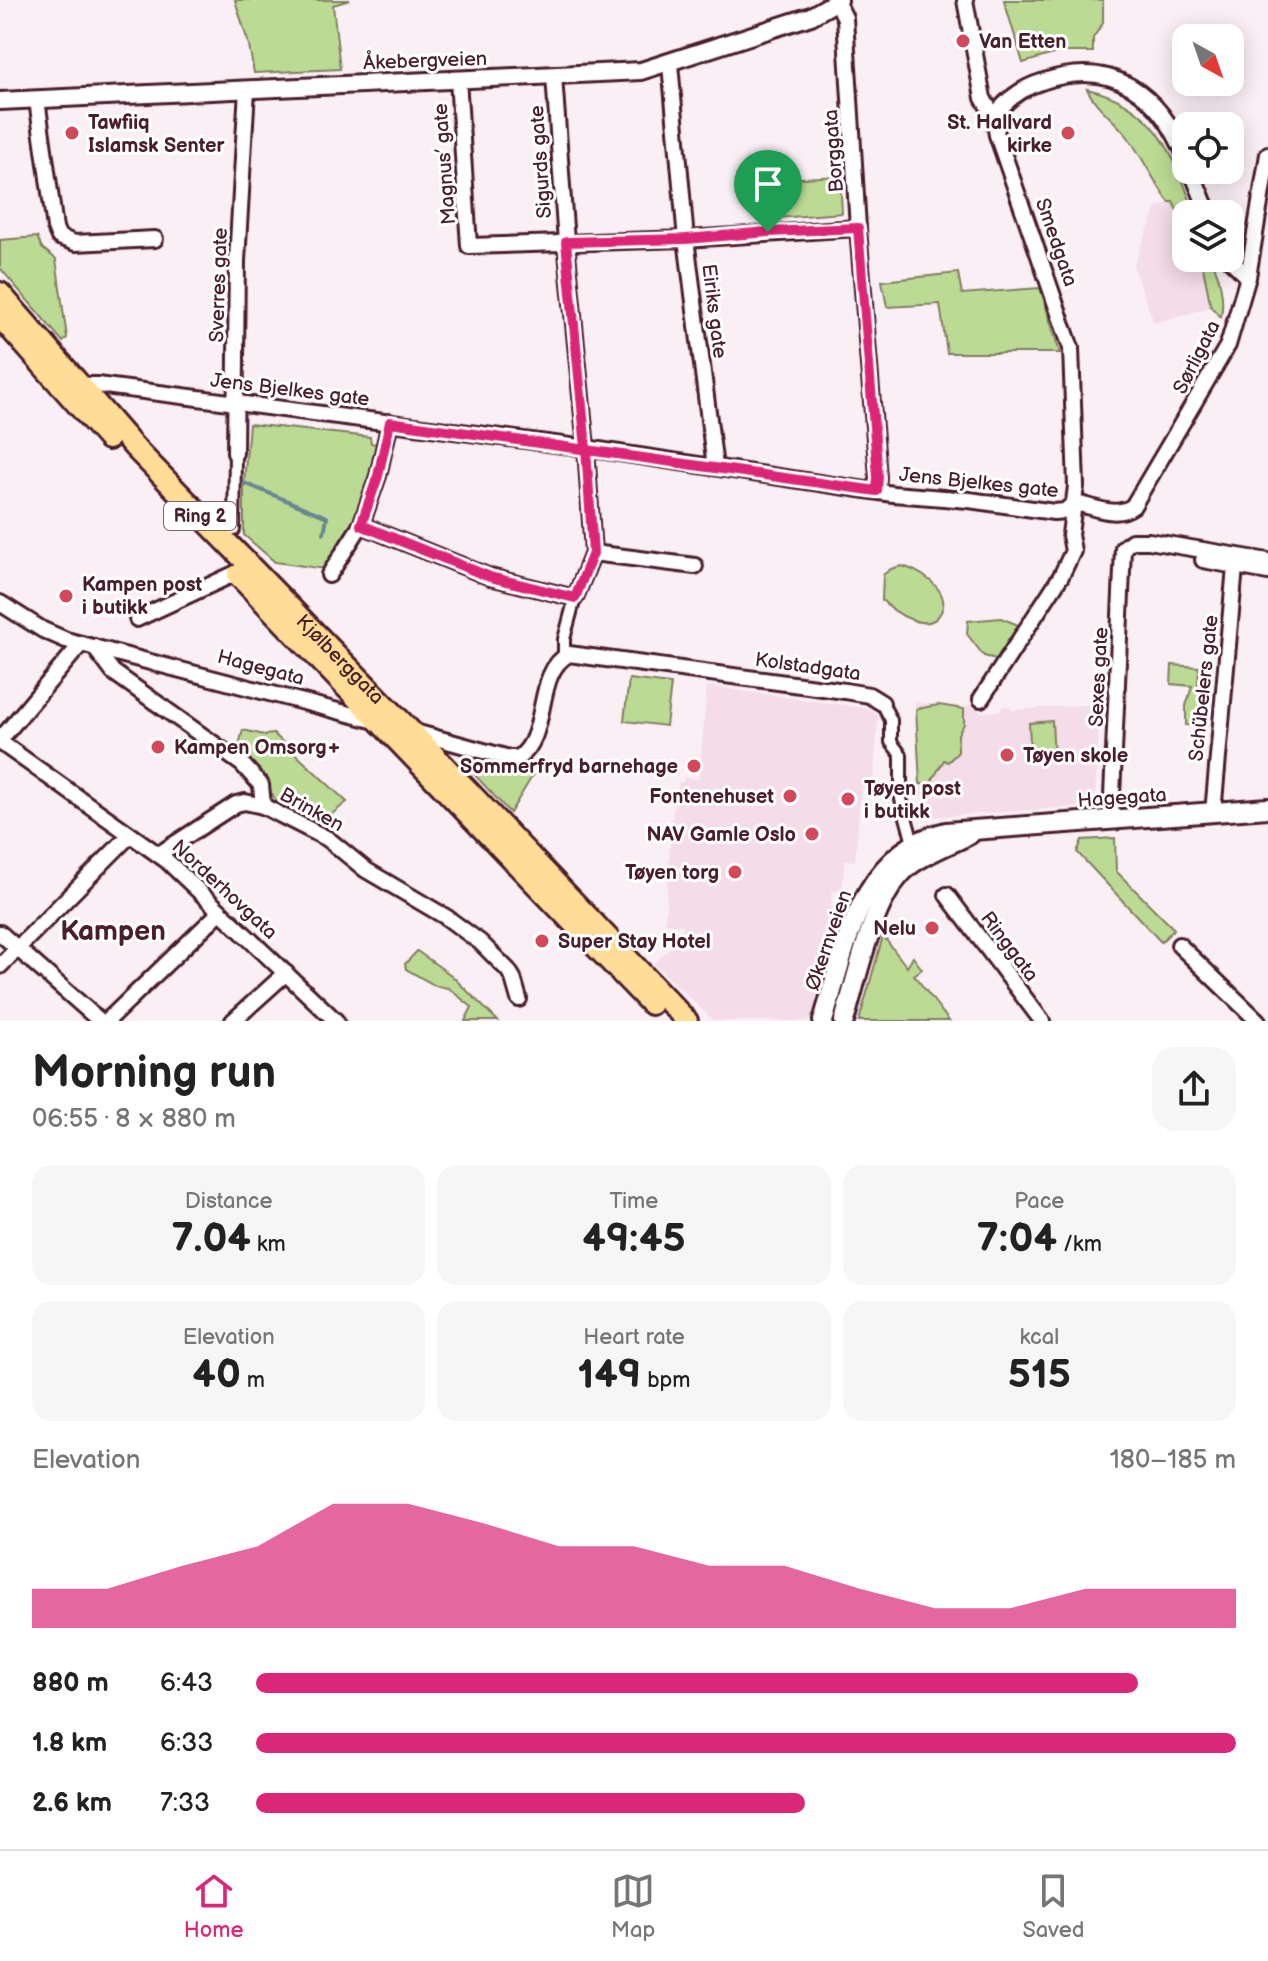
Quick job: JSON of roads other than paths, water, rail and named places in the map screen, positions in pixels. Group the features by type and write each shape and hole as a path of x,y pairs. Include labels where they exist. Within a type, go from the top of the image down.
{"main road":[{"name":"Kjølberggata","path":"0,293 75,393 236,573 668,1021"},
{"name":"Kjølberggata","path":"0,317 194,509 687,1021"},
{"name":"Hagegata","path":"917,850 946,832 1268,808"},
{"name":"Økernveien","path":"823,1021 865,895 889,863 917,850"},
{"name":"Økernveien","path":"844,1021 882,903 917,850"}],"street":[{"name":"Smedgata","path":"965,0 983,98 994,117 997,135 1071,348 1074,503"},
{"name":"Åkebergveien","path":"0,101 641,71 811,16 838,1"},
{"name":"Borggata","path":"838,1 845,18 877,491"},
{"name":"Eiriks gate","path":"670,64 686,239 715,467"},
{"path":"994,117 1002,105 1038,83 1069,74 1101,75 1134,88 1153,103 1172,129"},
{"name":"Sigurds gate","path":"521,756 531,742 554,670 564,656 564,639 575,598 593,553 554,76"},
{"name":"Magnus’ gate","path":"458,79 469,246 566,242"},
{"name":"Sverres gate","path":"234,530 237,261 247,89"},
{"path":"37,100 59,237 75,243 155,239"},
{"name":"Sørligata","path":"1123,513 1133,506 1220,362 1236,323 1248,277 1268,154"},
{"path":"566,242 686,239 858,228"},
{"path":"1243,272 1248,277"},
{"name":"Jens Bjelkes gate","path":"75,393 97,385 586,448 877,491 1054,512 1065,511 1074,503 1123,513"},
{"path":"329,575 361,525 378,476 390,422"},
{"path":"981,699 1062,576 1073,551 1070,535 1074,503"},
{"path":"361,525 490,577 575,598"},
{"name":"Sexes gate","path":"1111,819 1123,548 1132,541 1149,541 1268,561"},
{"path":"593,553 695,566"},
{"path":"1203,560 1268,572"},
{"name":"Schübelers gate","path":"1213,813 1235,567"},
{"path":"137,619 236,573"},
{"name":"Brinken","path":"0,603 49,633 87,645 113,672 242,764 261,785 263,806 328,839 366,870 423,902 471,935 508,970 519,999"},
{"path":"0,741 87,645"},
{"name":"Hagegata","path":"87,645 509,758 521,756"},
{"name":"Kolstadgata","path":"564,656 582,655 869,695 882,703 891,720 891,742 901,755 901,799 917,850"},
{"name":"Norderhovgata","path":"0,741 129,836 159,854 336,1021"},
{"path":"159,854 236,804 245,802 263,806"},
{"path":"0,966 129,836"},
{"name":"Ringgata","path":"947,895 1042,1021"},
{"path":"107,1021 220,912"},
{"path":"0,933 100,1021"},
{"path":"1179,945 1258,1021"},
{"path":"233,1021 286,973"}],"waterway":[{"path":"244,483 327,517 324,533"}],"place":[{"name":"Van Etten","path":"963,41"},
{"name":"Tawfiiq Islamsk Senter","path":"72,133"},
{"name":"St. Hallvard kirke","path":"1068,133"},
{"name":"Kampen post i butikk","path":"66,596"},
{"name":"Kampen Omsorg+","path":"158,747"},
{"name":"Tøyen skole","path":"1007,755"},
{"name":"Sommerfryd barnehage","path":"694,766"},
{"name":"Fontenehuset","path":"790,796"},
{"name":"Tøyen post i butikk","path":"848,799"},
{"name":"NAV Gamle Oslo","path":"812,834"},
{"name":"Tøyen torg","path":"735,872"},
{"name":"Nelu","path":"932,928"},
{"name":"Super Stay Hotel","path":"542,941"}],"district":[{"name":"Kampen","path":"113,930"}]}
